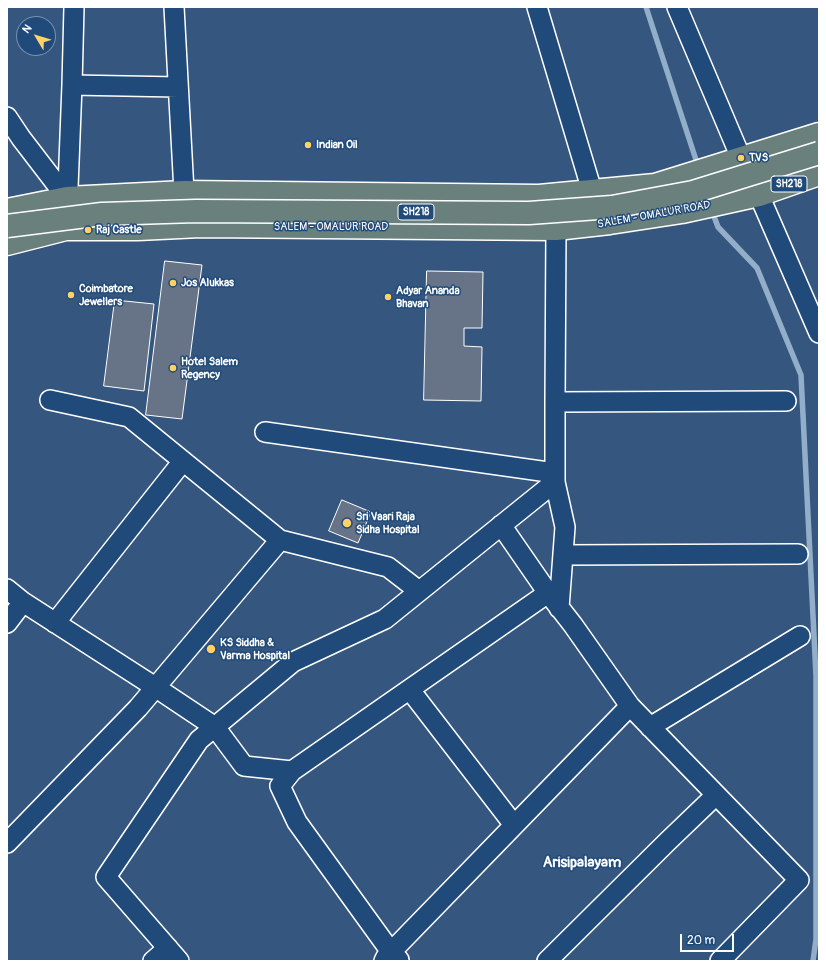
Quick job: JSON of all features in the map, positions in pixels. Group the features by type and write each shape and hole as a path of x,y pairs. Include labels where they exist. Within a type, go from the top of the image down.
{"main road":[{"path":"7,210 67,198 184,192 539,196 655,185 819,134"},
{"name":"SH218","path":"7,226 102,214 196,211 528,213 612,207 693,192 819,153"},
{"name":"SALEM - OMALUR ROAD","path":"7,244 66,229 138,229 201,226 556,229 610,223 682,212 759,195 819,174"}],"street":[{"path":"66,229 74,7"},
{"path":"174,7 184,192"},
{"path":"536,7 592,191"},
{"path":"677,7 741,158 759,195 819,333"},
{"path":"72,85 178,87"},
{"path":"7,117 21,138 67,198"},
{"path":"556,229 555,477 565,527 563,555 554,600 410,690 292,771 280,786 297,822 392,958 514,825 630,706"},
{"path":"50,400 129,417 280,540 388,567 419,591"},
{"path":"555,402 786,401"},
{"path":"265,432 555,477"},
{"path":"55,623 183,462"},
{"path":"153,961 174,955 106,877 199,740 293,662 385,618 501,525 555,477"},
{"path":"501,525 630,706 799,880 720,961"},
{"path":"7,844 138,708 280,540"},
{"path":"563,555 798,554"},
{"path":"7,589 23,602 156,687 215,727 244,766 292,771"},
{"path":"7,623 23,602"},
{"path":"650,727 800,636"},
{"path":"410,690 514,825"},
{"path":"547,961 716,795"}],"building":[{"path":"165,261 202,265 182,419 146,415"},
{"path":"427,271 483,272 482,328 464,328 464,346 482,347 481,401 424,400"},
{"path":"115,300 154,304 144,391 104,386"},
{"path":"342,500 371,512 358,543 329,531"}],"waterway":[{"path":"646,7 698,166"},
{"path":"712,211 718,227 757,268 801,375 816,676 816,939 813,961"}],"place":[{"name":"Indian Oil","path":"308,145"},
{"name":"TVS","path":"741,158"},
{"name":"Raj Castle","path":"88,230"},
{"name":"Jos Alukkas","path":"173,283"},
{"name":"Coimbatore Jewellers","path":"71,295"},
{"name":"Adyar Ananda Bhavan","path":"388,297"},
{"name":"Hotel Salem Regency","path":"173,368"},
{"name":"Sri Vaari Raja Sidha Hospital","path":"347,523"},
{"name":"KS Siddha & Varma Hospital","path":"211,649"}],"district":[{"name":"Arisipalayam","path":"582,863"}]}
